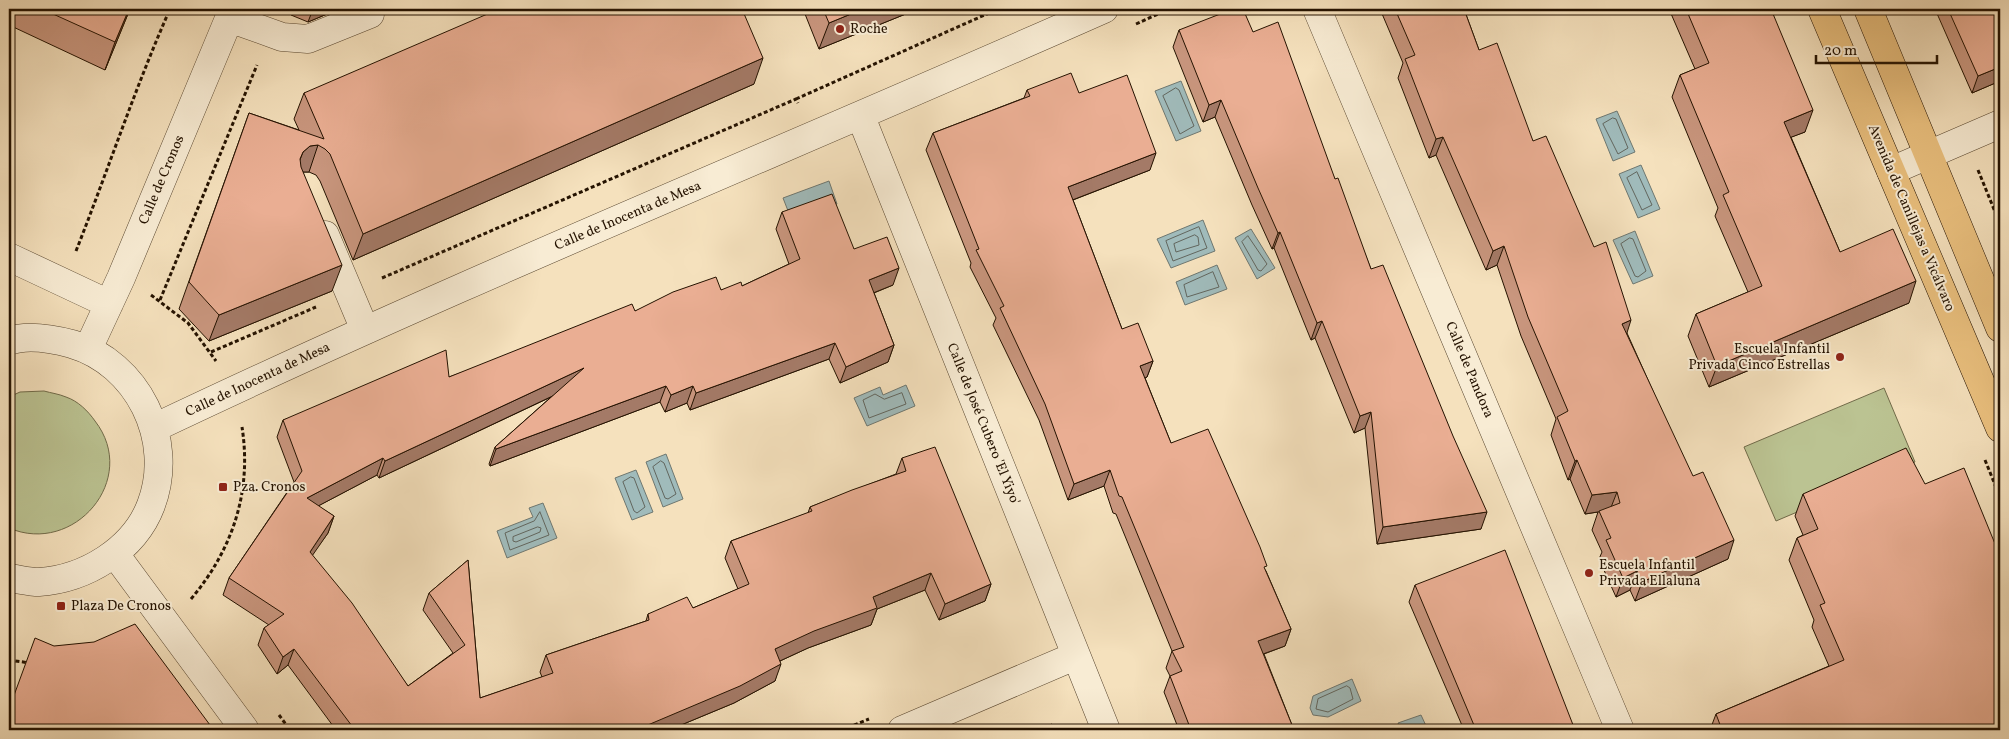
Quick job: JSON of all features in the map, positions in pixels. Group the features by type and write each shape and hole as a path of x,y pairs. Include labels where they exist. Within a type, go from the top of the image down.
{"main road":[{"name":"Avenida de Canillejas a Vicálvaro","path":"1822,9 2000,428"},
{"path":"1868,9 2000,328"}],"street":[{"name":"Calle de Inocenta de Mesa","path":"154,428 365,330 861,117 1104,9"},
{"name":"Calle de Pandora","path":"1316,9 1620,730"},
{"path":"231,14 282,37 308,39 370,14"},
{"name":"Calle de Cronos","path":"88,349 109,304 231,14"},
{"name":"Calle de José Cubero 'El Yiyo'","path":"861,117 1106,730"},
{"path":"1891,171 2000,124"},
{"path":"316,214 365,330"},
{"path":"9,257 109,304"},
{"path":"9,341 52,338 88,349 118,368 140,396 154,428 158,453 157,479 151,505 138,528 115,554 79,575 38,582 9,578"},
{"path":"115,554 246,730"},
{"path":"902,730 1075,656"}],"path":[{"path":"74,256 147,61 170,9"},
{"path":"796,98 998,9"},
{"path":"160,300 270,32"},
{"path":"1976,164 2000,224"},
{"path":"9,669 10,660 32,663"},
{"path":"842,730 878,715"}],"green space":[{"path":"1884,388 1915,462 1776,521 1744,447"},
{"path":"44,391 70,399 79,404 89,414 107,443 110,466 105,488 93,507 77,522 56,531 33,534 9,528 9,397 20,392"}],"water":[{"path":"1181,81 1201,131 1176,141 1155,91"},
{"path":"1617,111 1635,152 1613,161 1596,119"},
{"path":"1641,165 1660,209 1638,218 1619,174"},
{"path":"829,181 837,204 792,221 783,198"},
{"path":"1203,220 1215,251 1171,268 1157,239"},
{"path":"1251,229 1275,268 1257,279 1235,238"},
{"path":"1635,231 1653,276 1633,284 1613,240"},
{"path":"1217,265 1227,289 1185,305 1176,282"},
{"path":"906,385 915,406 867,426 854,398 880,387 883,395"},
{"path":"666,454 683,499 663,507 646,462"},
{"path":"636,470 653,512 632,520 615,478"},
{"path":"543,503 557,538 507,558 497,531 533,517 529,508"},
{"path":"1352,679 1361,701 1328,717 1313,715 1310,708 1313,696"},
{"path":"1421,715 1428,730 1401,730 1398,723"}],"building":[{"path":"42,9 129,9 115,42"},
{"path":"499,9 742,9 763,58 363,234 330,154 318,145 310,146 303,152 300,159 301,167 342,265 219,315 189,282 249,113 324,139 304,93"},
{"path":"823,9 863,9 829,23"},
{"path":"1233,9 1243,9 1253,32 1278,22 1335,179 1338,178 1371,269 1383,265 1453,436 1487,512 1383,527 1371,412 1360,416 1322,321 1317,323 1280,232 1278,233 1221,100 1209,105 1179,30"},
{"path":"1395,9 1464,9 1479,50 1497,43 1533,141 1546,136 1594,247 1606,242 1631,320 1622,324 1693,476 1703,472 1734,540 1642,582 1637,571 1623,578 1606,540 1611,538 1599,511 1620,503 1617,492 1592,495 1577,460 1575,461 1557,417 1568,411 1528,317 1504,246 1493,251 1443,137 1436,139 1405,59 1415,55"},
{"path":"1686,9 1771,9 1813,110 1784,122 1840,252 1893,229 1916,281 1717,366 1696,314 1762,286 1723,195 1729,192 1680,75 1709,63"},
{"path":"1948,9 2000,9 2000,67 1978,76"},
{"path":"1071,73 1079,93 1127,75 1156,153 1068,187 1122,329 1138,323 1153,361 1140,366 1171,443 1208,429 1260,547 1267,566 1264,567 1291,629 1258,641 1294,730 1191,730 1170,676 1182,671 1172,651 1184,647 1122,497 1119,496 1110,470 1074,484 1045,404 1000,308 1004,306 976,250 979,249 933,133 1030,96 1027,90"},
{"path":"832,194 854,249 887,237 899,268 869,280 894,345 846,367 835,343 696,393 693,386 671,395 666,386 496,449 495,447 584,368 385,461 383,458 307,498 334,516 310,552 352,603 408,686 465,645 429,593 468,560 480,698 553,673 546,655 649,620 648,614 687,597 693,608 749,584 731,541 812,511 810,507 852,490 906,471 902,458 935,447 991,584 945,604 931,573 873,597 877,608 814,631 775,649 781,664 740,686 636,730 355,730 294,649 283,657 264,628 284,614 229,578 302,471 283,420 446,350 449,377 632,304 635,311 673,292 716,277 721,290 741,282 742,286 800,259 782,212"},
{"path":"1906,448 1925,484 1964,468 2000,556 2000,730 1722,730 1716,714 1844,660 1820,605 1825,603 1797,538 1818,529 1803,494"},
{"path":"1505,550 1575,730 1476,730 1415,585"},
{"path":"135,624 212,730 9,730 9,709 35,638 54,646 94,642"},
{"path":"1052,724 1055,730 1037,730"}],"place":[{"name":"Roche","path":"840,29"},
{"name":"Escuela Infantil Privada Cinco Estrellas","path":"1840,357"},
{"name":"Pza. Cronos","path":"223,487"},
{"name":"Escuela Infantil Privada Ellaluna","path":"1589,573"},
{"name":"Plaza De Cronos","path":"61,606"}]}
